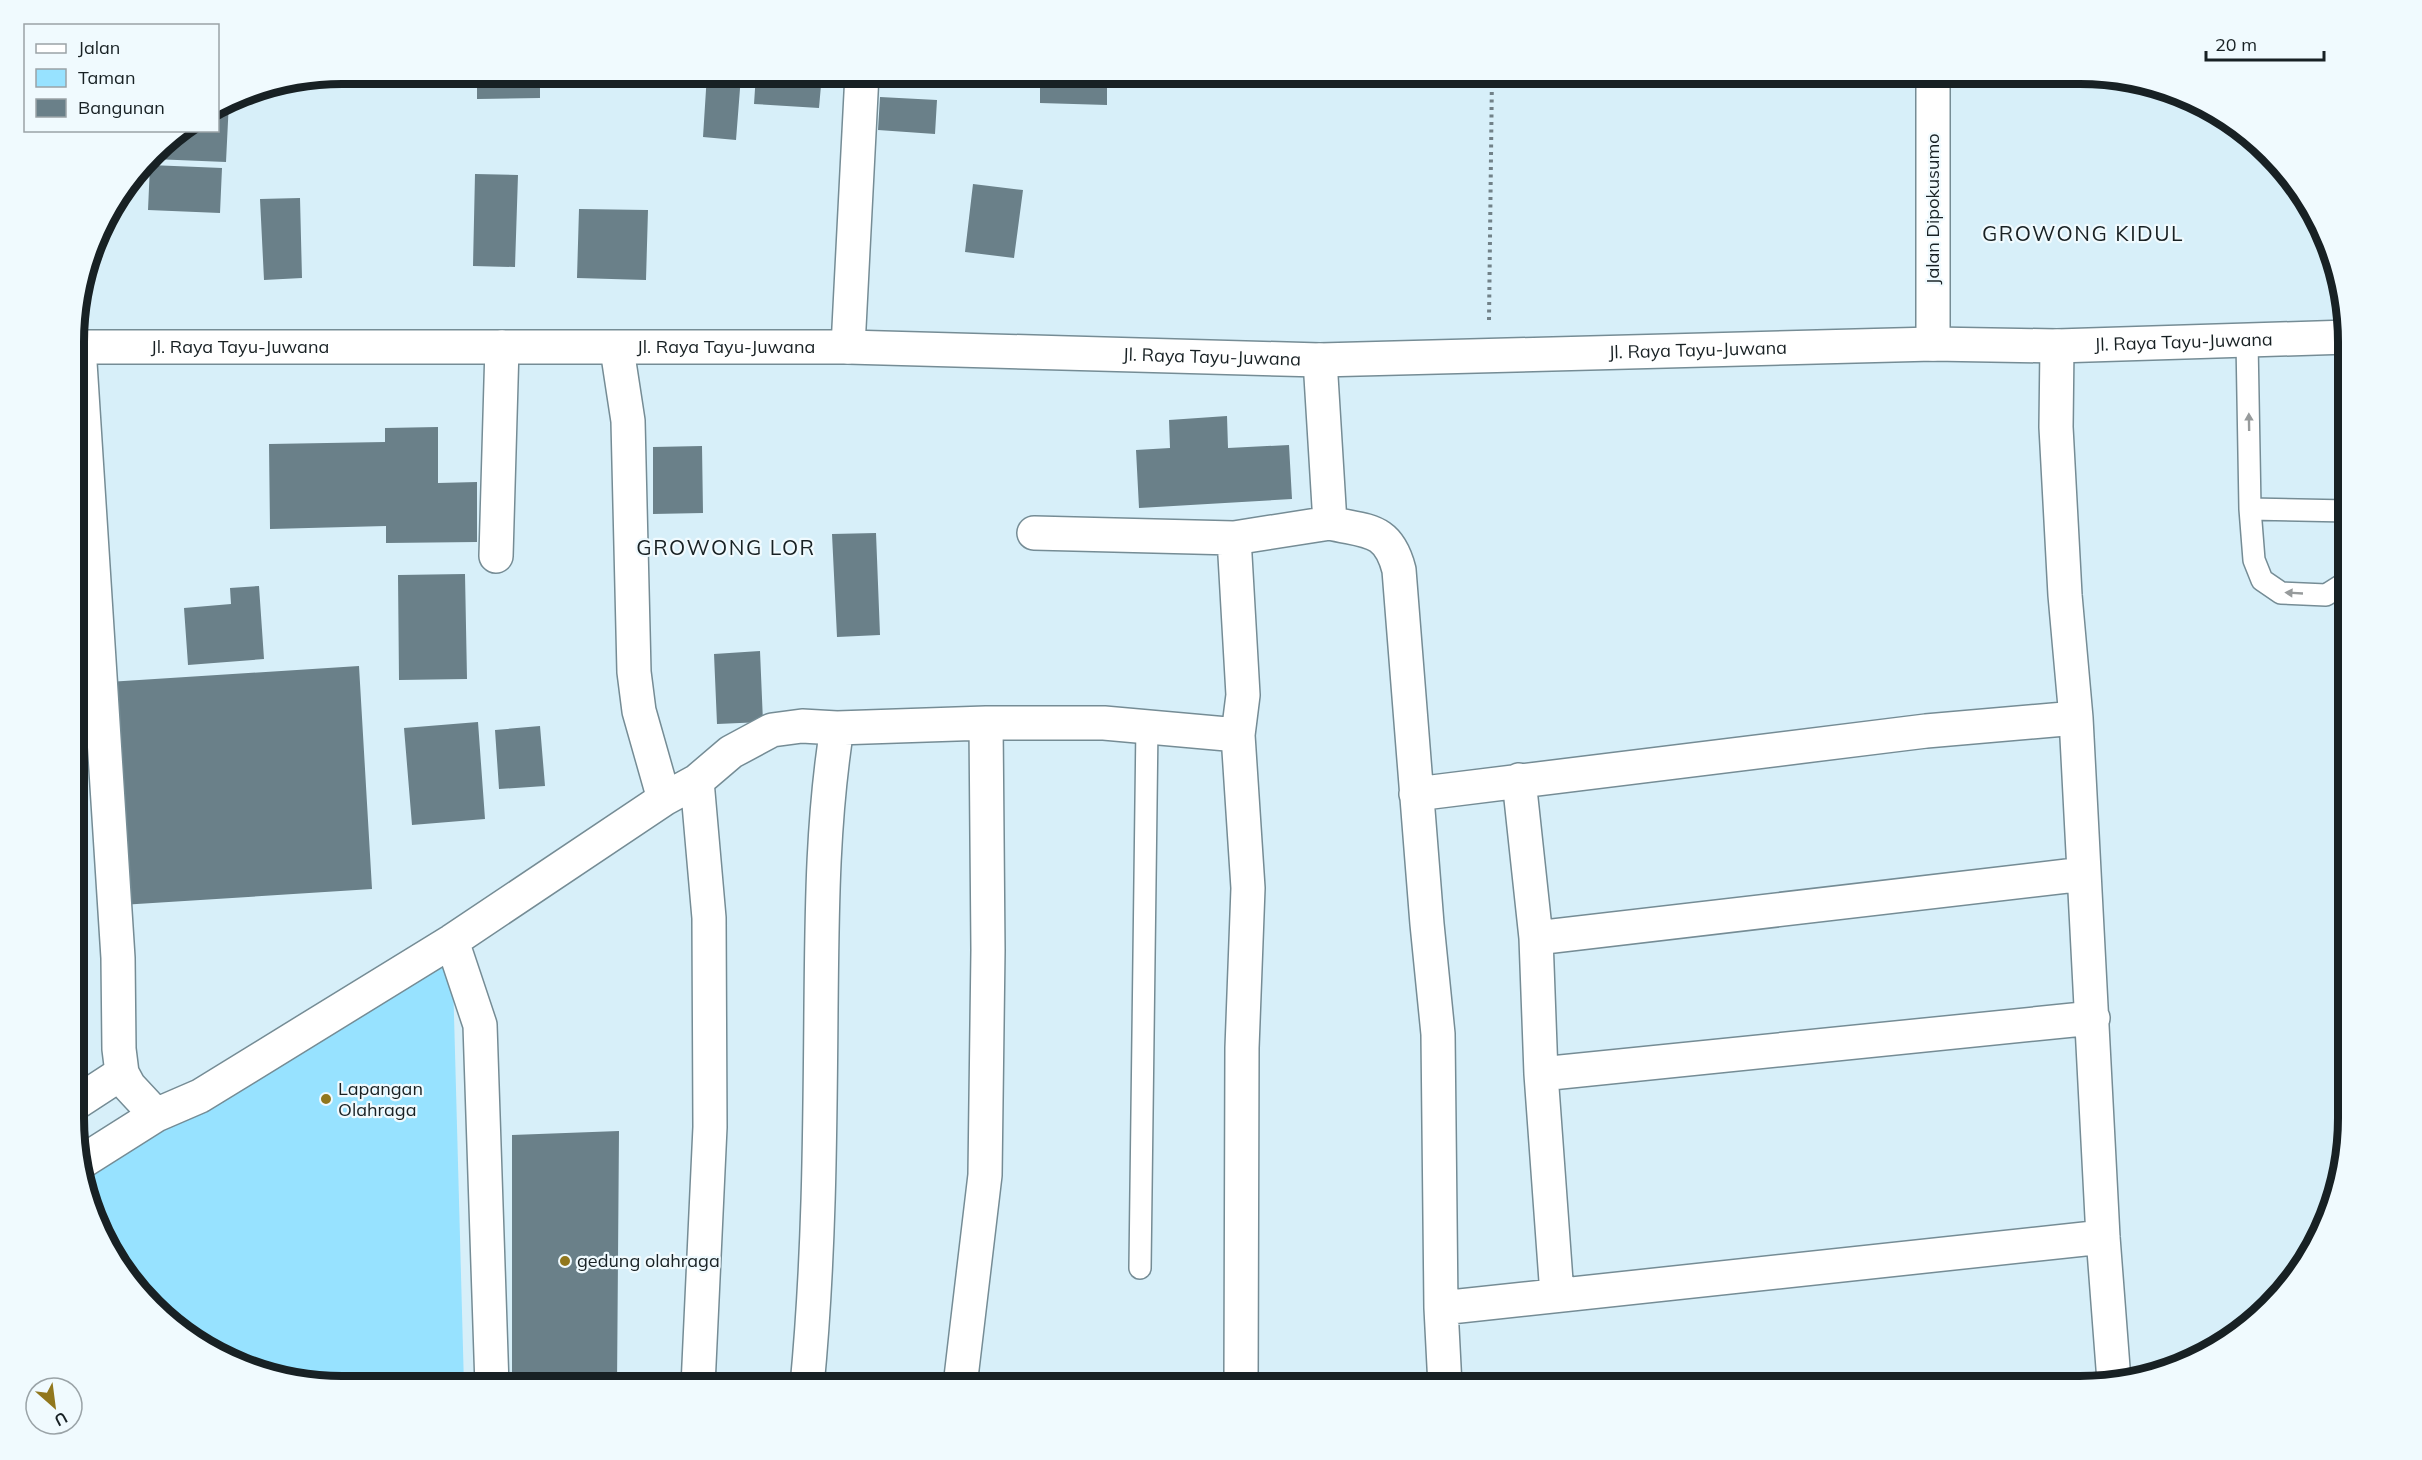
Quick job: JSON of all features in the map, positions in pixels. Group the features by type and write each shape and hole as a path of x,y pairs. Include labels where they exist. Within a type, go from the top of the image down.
{"street":[{"path":"848,347 861,84"},
{"name":"Jalan Dipokusumo","path":"1933,84 1933,344"},
{"name":"Jl. Raya Tayu-Juwana","path":"84,347 617,349 848,347 1320,360 1933,344 2057,346 2338,338"},
{"path":"2057,346 2056,427 2065,595 2076,718 2103,1237 2113,1374"},
{"path":"496,556 502,347"},
{"path":"617,349 628,421 634,672 639,711 664,799"},
{"path":"1320,360 1330,523"},
{"path":"84,451 118,958 119,1049 137,1093"},
{"path":"1034,533 1234,538 1330,523 1377,533 1387,540 1394,551 1399,570 1416,794 1438,1034 1441,1308 1444,1376"},
{"path":"1234,538 1243,695 1238,735 1248,888 1242,1048 1241,1376"},
{"path":"1416,794 1926,731 2076,718"},
{"path":"84,1101 137,1093 200,1096 452,941 664,799 697,781 731,752 772,730 802,726 837,728 986,723 1148,725 1238,735"},
{"path":"961,1376 985,1175 988,950 986,723"},
{"path":"807,1376 820,1112 823,841 837,728"},
{"path":"1519,780 1536,938 1541,1074 1557,1295"},
{"path":"697,781 709,918 710,1127 698,1376"},
{"path":"1536,938 2084,874"},
{"path":"452,941 480,1026 492,1376"},
{"path":"1541,1074 2093,1017"},
{"path":"87,1155 137,1093"},
{"path":"1441,1308 2103,1237"}],"lane":[{"path":"2247,341 2250,509 2254,561 2262,580 2282,593 2326,595 2338,587"},
{"path":"2250,509 2338,511"},
{"path":"1140,1268 1148,725"}],"path":[{"path":"1488,356 1492,84"}],"green space":[{"name":"Lapangan Olahraga","path":"452,941 464,1376 309,1374 259,1362 213,1341 172,1312 137,1275 111,1232 98,1201 88,1165"}],"building":[{"path":"477,84 540,84 540,98 477,99"},
{"path":"706,84 740,84 736,140 703,137"},
{"path":"755,84 821,84 819,108 754,104"},
{"path":"1040,84 1107,84 1107,105 1040,103"},
{"path":"880,97 937,100 935,134 878,130"},
{"path":"229,111 226,162 161,159 193,132 219,132 219,116"},
{"path":"155,165 222,168 220,213 148,210 150,170"},
{"path":"475,174 518,175 515,267 473,266"},
{"path":"973,184 1023,190 1014,258 965,252"},
{"path":"300,198 302,278 264,280 260,199"},
{"path":"579,209 648,210 646,280 577,278"},
{"path":"1227,416 1228,448 1289,445 1292,499 1139,508 1136,450 1170,448 1169,420"},
{"path":"438,427 438,483 477,482 477,542 386,543 386,526 270,529 269,444 385,442 385,428"},
{"path":"702,446 703,513 653,514 653,447"},
{"path":"876,533 880,635 837,637 832,534"},
{"path":"465,574 467,679 399,680 398,575"},
{"path":"259,586 264,659 188,665 184,608 231,604 230,588"},
{"path":"760,651 763,722 717,724 714,654"},
{"path":"359,666 372,889 121,905 108,682"},
{"path":"478,722 485,819 412,825 404,728"},
{"path":"540,726 545,786 499,789 495,730"},
{"name":"gedung olahraga","path":"619,1131 617,1376 512,1376 512,1135"}],"place":[{"name":"Lapangan Olahraga","path":"326,1099"},
{"name":"gedung olahraga","path":"565,1261"}],"district":[{"name":"GROWONG KIDUL","path":"2083,234"},
{"name":"GROWONG LOR","path":"726,548"}]}
